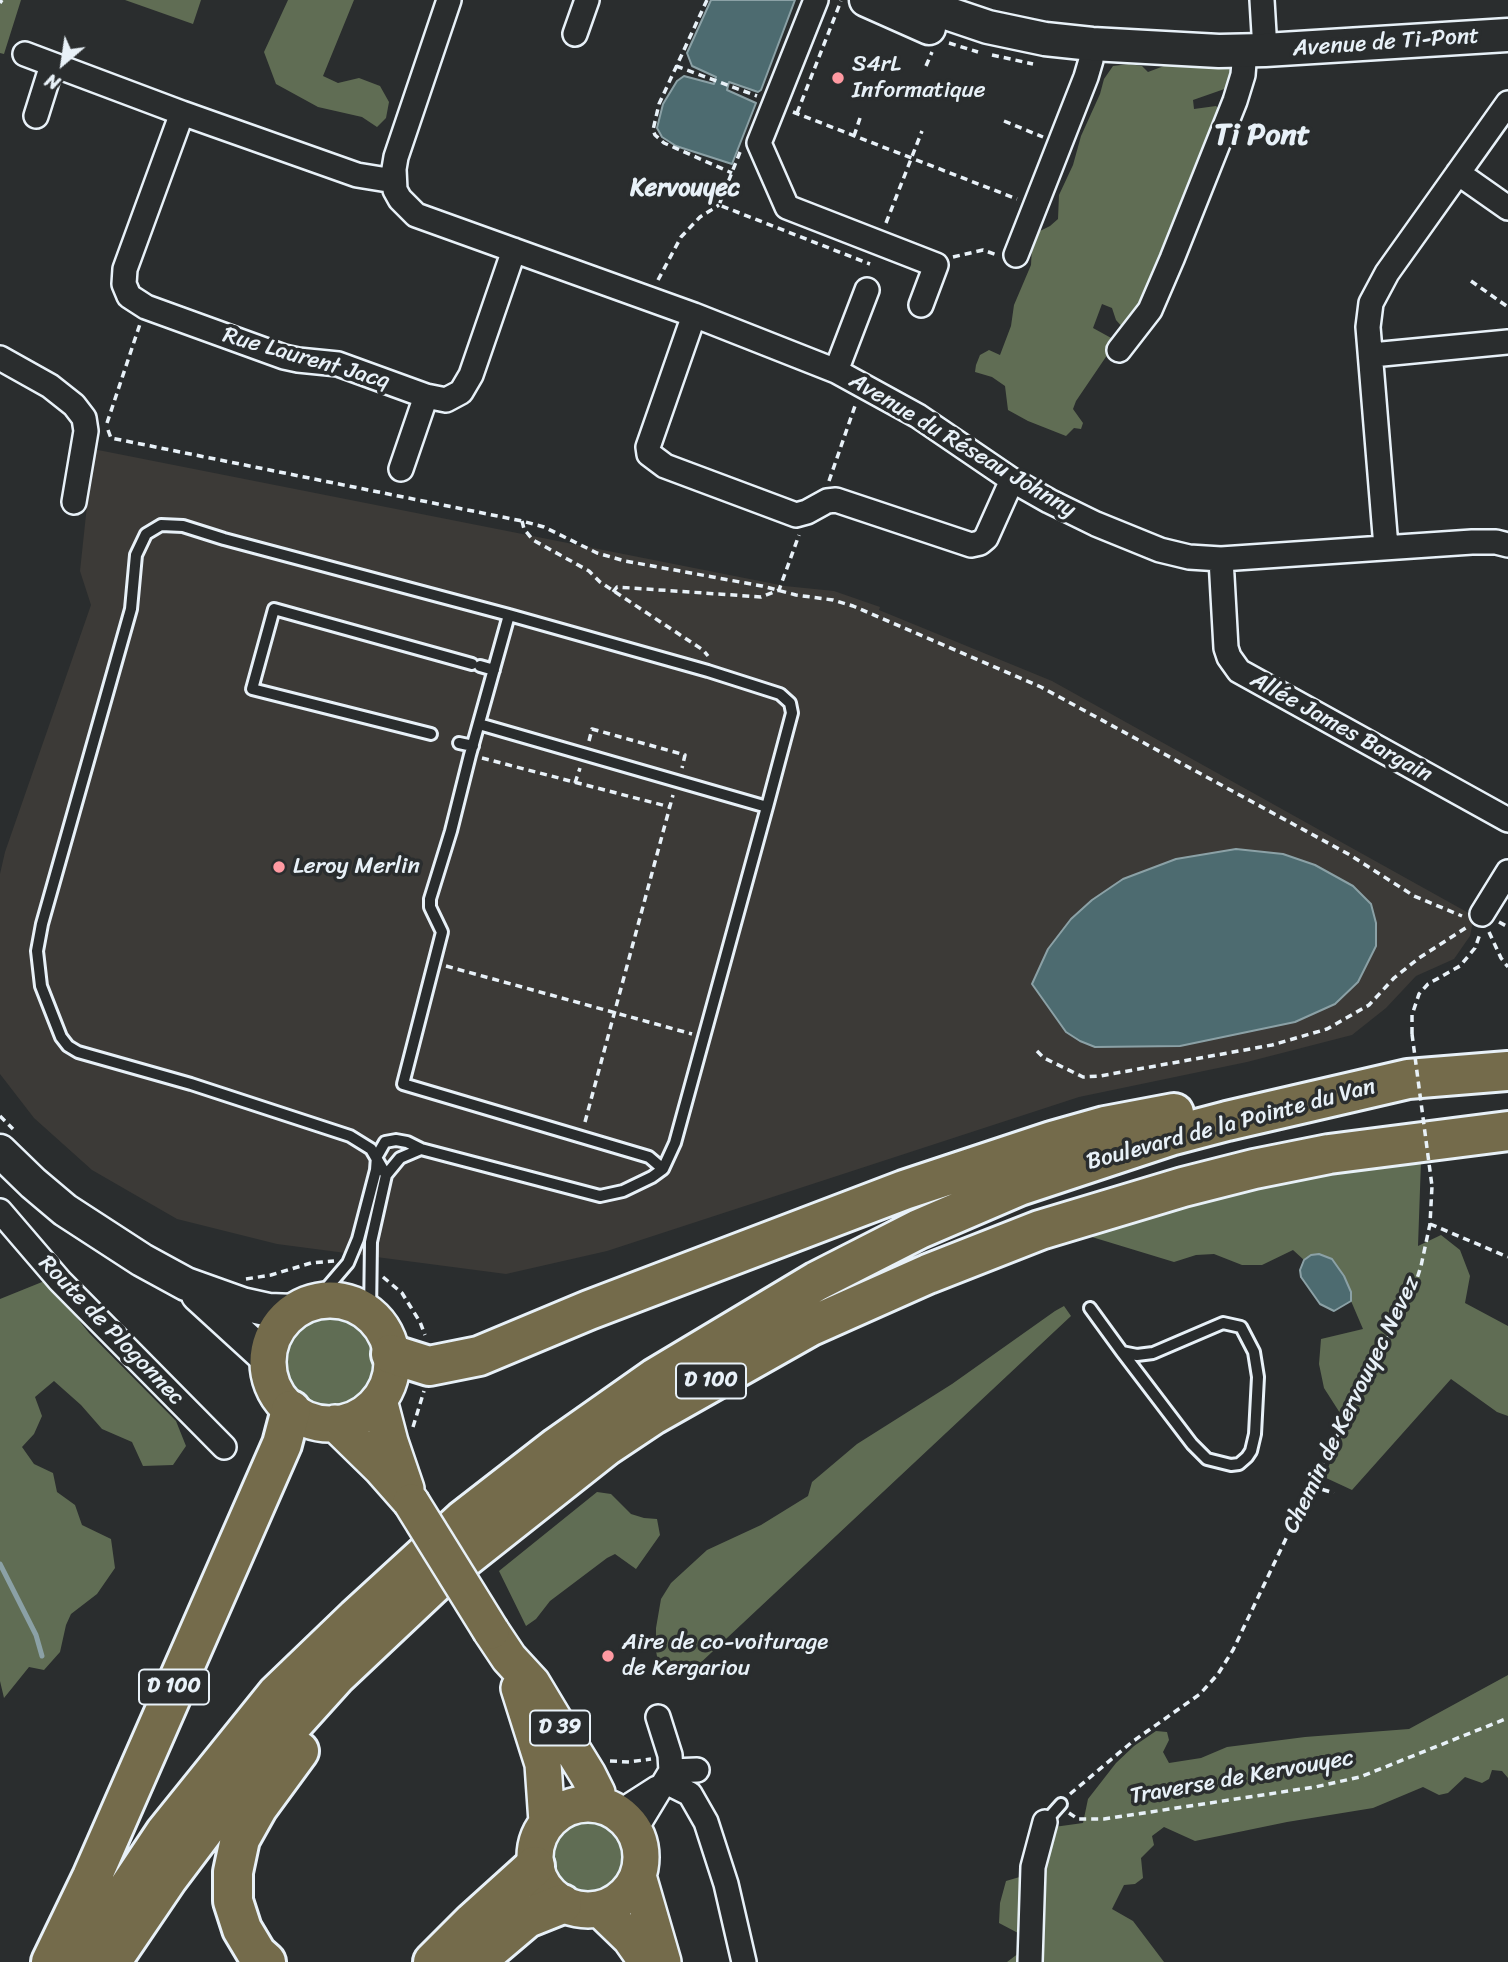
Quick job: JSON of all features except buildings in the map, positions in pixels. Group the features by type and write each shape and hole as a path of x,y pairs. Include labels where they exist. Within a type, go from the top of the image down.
{"highway":[{"name":"Boulevard de la Pointe du Van","path":"79,1962 165,1833 277,1694 463,1520 515,1478 614,1406 817,1281 919,1229 1008,1190 1170,1136 1408,1079 1508,1071"},
{"path":"391,1354 429,1366 479,1356 589,1310 904,1190 1052,1140 1105,1126 1246,1100 1408,1079"},
{"name":"Boulevard de la Pointe du Van","path":"111,1962 168,1878 214,1817 308,1706 442,1576 605,1447 653,1415 809,1327 994,1247 1074,1220 1254,1169 1368,1148 1508,1131"},
{"name":"D 100","path":"51,1962 282,1444 291,1410"},
{"name":"D 100","path":"266,1962 257,1954 242,1929 233,1901 233,1872 240,1839 252,1818 307,1740 528,1506"},
{"path":"433,1962 535,1866"},
{"path":"475,1962 527,1918 562,1904"}],"main road":[{"path":"325,1300 341,1300 370,1314 388,1339 391,1354 387,1386 379,1400 366,1412 351,1420 335,1423 318,1423 291,1410 277,1394 270,1377 268,1359 271,1340 280,1324 301,1307 325,1300"},
{"name":"D 39","path":"379,1400 411,1502"},
{"name":"D 39","path":"335,1423 411,1502 500,1644 532,1683 597,1793 617,1817"},
{"name":"D 39","path":"500,1644 543,1764 547,1822"},
{"path":"583,1804 617,1817 640,1846 638,1876 623,1897 600,1909 574,1909 562,1904 544,1888 535,1866 534,1850 547,1822 570,1807 583,1804"},
{"path":"638,1876 663,1962"},
{"path":"600,1909 630,1938 647,1962"}],"street":[{"path":"25,54 357,175 394,181 396,157 450,0"},
{"path":"575,34 587,0"},
{"path":"816,0 759,143 787,207 936,265 921,305"},
{"name":"Avenue de Ti-Pont","path":"866,0 939,32 1032,56 1091,52 1165,59 1243,50 1508,35"},
{"name":"Avenue de Ti-Pont","path":"908,0 988,27 1091,52"},
{"name":"Avenue de Ti-Pont","path":"1119,350 1150,310 1167,269 1235,101 1243,75 1243,50 1262,0"},
{"path":"1016,255 1091,52"},
{"path":"36,116 52,65"},
{"path":"1386,547 1368,314 1376,289 1508,103"},
{"name":"Rue Laurent Jacq","path":"182,113 125,269 124,284 129,296 146,307 284,357 338,364 426,396 446,400 466,386 514,250"},
{"path":"1458,173 1508,208"},
{"name":"Avenue du Réseau Johnny","path":"394,181 400,199 416,215 650,298 836,371 936,427 1012,480 1063,509 1143,544 1178,554 1221,559 1472,542 1508,545"},
{"path":"836,371 867,290"},
{"path":"694,315 649,439 649,454 665,466 796,514 817,506 845,502 963,544 976,545 986,538 992,529 1012,480"},
{"path":"1372,355 1508,342"},
{"path":"0,358 50,386 74,405 84,418 86,431 74,502"},
{"path":"401,470 426,396"},
{"name":"Allée James Bargain","path":"1221,559 1226,648 1228,657 1239,671 1508,820"},
{"path":"1480,918 1508,872"},
{"path":"10,1144 33,1183 65,1210 142,1260 186,1284 242,1304 269,1310 301,1307"},
{"name":"Route de Plogonnec","path":"0,1211 68,1290 225,1447"},
{"path":"186,1284 268,1359"},
{"path":"658,1717 669,1769 690,1794 706,1822 726,1884 744,1962"},
{"path":"617,1817 669,1769 696,1770"},
{"path":"1030,1962 1033,1867 1045,1822"}],"lane":[{"path":"301,1307 325,1290 348,1263 358,1239 376,1170 377,1156 384,1142 396,1140 600,1196 623,1191 663,1169 675,1143 792,713 790,704 780,694 708,671 183,526 161,525 146,534 136,555 131,609 42,924 37,951 41,986 61,1037 68,1046 78,1052 191,1084 350,1136 363,1142 377,1156 386,1175"},
{"path":"431,734 252,689 274,609 494,670"},
{"path":"509,615 430,899 430,907 442,932 402,1084 649,1157 663,1169"},
{"path":"479,724 766,807"},
{"path":"458,743 471,750"},
{"path":"370,1314 370,1269 374,1230 386,1175 400,1158 421,1149"},
{"path":"1090,1308 1122,1352 1192,1444 1207,1459 1231,1465 1239,1464 1247,1457 1255,1434 1258,1377 1254,1353 1241,1327 1223,1323 1153,1353 1138,1355 1122,1352"},
{"path":"1045,1822 1061,1804"}],"path":[{"path":"707,0 655,114 654,135 678,151 732,173"},
{"path":"797,113 842,0"},
{"path":"676,66 1036,206"},
{"path":"854,135 862,115"},
{"path":"867,290 859,280 869,268 922,131"},
{"path":"650,298 681,237 701,217 719,205"},
{"path":"936,265 947,259 983,250 1010,260 1016,255"},
{"path":"1471,281 1508,307"},
{"path":"146,307 106,426 111,438 522,521 544,527 597,553 625,561 853,606 1041,687 1350,855 1414,896 1480,918 1508,967"},
{"path":"613,592 617,587 761,597 779,590 827,486 862,385"},
{"path":"522,521 533,540 589,571 613,592 703,650 711,660 708,671"},
{"path":"471,750 670,807"},
{"path":"581,1136 685,755"},
{"path":"1037,1051 1044,1058 1083,1077 1100,1076 1272,1045 1327,1030 1369,1005 1394,978 1419,958 1480,918"},
{"name":"Chemin de Kervouyec Nevez","path":"1061,1804 1132,1742 1200,1694 1218,1674 1233,1650 1311,1486 1404,1308 1421,1266 1430,1224 1432,1186 1412,1034 1412,1015 1419,994 1428,984 1454,970 1478,944 1481,935 1480,918"},
{"path":"435,963 704,1038"},
{"path":"0,1115 10,1144"},
{"path":"1430,1224 1508,1257"},
{"path":"236,1278 259,1278 311,1262 328,1260 348,1263"},
{"path":"370,1269 402,1293 427,1340 429,1366 413,1429"},
{"path":"1311,1486 1334,1493"},
{"name":"Traverse de Kervouyec","path":"1061,1804 1078,1819 1104,1819 1315,1787 1360,1777 1508,1717"},
{"path":"608,1760 669,1769"}],"shaded area":[{"path":"93,449 785,586 834,591 880,607 879,610 1052,681 1474,916 1470,936 1454,959 1416,976 1386,1008 1352,1035 1247,1062 1079,1097 607,1251 506,1274 277,1244 177,1219 92,1170 34,1118 0,1074 0,874 5,852 91,605 80,571"}],"green space":[{"path":"0,0 21,0 4,54 0,53"},
{"path":"125,0 201,0 193,24"},
{"path":"288,0 354,0 323,76 338,83 359,78 380,86 389,102 386,118 377,127 362,117 318,107 276,84 264,52"},
{"path":"1113,66 1142,66 1148,72 1164,66 1232,66 1238,75 1233,86 1193,100 1194,109 1216,106 1220,110 1146,300 1124,329 1116,320 1112,308 1102,304 1093,328 1113,339 1114,345 1076,401 1073,409 1083,423 1081,429 1074,428 1066,436 1008,410 1005,386 992,377 975,372 976,365 980,355 989,350 1000,355 1011,326 1014,305 1031,265 1032,246 1040,231 1058,219 1059,195 1073,165 1081,136 1104,79"},
{"path":"1421,1161 1418,1246 1441,1235 1460,1250 1470,1276 1465,1303 1508,1326 1508,1416 1497,1412 1451,1379 1352,1490 1324,1477 1347,1424 1324,1388 1319,1364 1321,1339 1363,1329 1351,1301 1351,1292 1311,1255 1304,1260 1293,1250 1262,1265 1242,1265 1214,1254 1196,1255 1174,1262 1082,1234 1143,1212 1329,1175"},
{"path":"47,1280 89,1333 176,1421 186,1446 173,1465 143,1466 132,1442 102,1429 81,1405 54,1381 35,1397 42,1416 34,1434 22,1447 34,1464 53,1473 57,1492 75,1505 82,1525 111,1539 115,1568 97,1594 71,1614 60,1652 44,1670 29,1667 4,1698 0,1681 0,1299"},
{"path":"1064,1306 1071,1316 696,1667 661,1678 656,1651 656,1628 661,1599 671,1583 707,1550 761,1525 808,1496 812,1482 857,1444 952,1384"},
{"path":"330,1317 347,1321 361,1330 370,1344 374,1361 370,1378 361,1392 347,1401 330,1405 313,1401 299,1392 290,1378 286,1361 290,1344 299,1330 313,1321"},
{"path":"597,1492 611,1494 631,1514 657,1519 660,1535 636,1569 615,1554 607,1558 550,1601 536,1619 526,1626 499,1571"},
{"path":"1508,1675 1508,1778 1502,1771 1492,1770 1489,1779 1482,1783 1465,1777 1448,1793 1439,1795 1423,1787 1373,1808 1195,1841 1164,1827 1152,1836 1154,1845 1141,1858 1143,1878 1135,1884 1124,1885 1112,1909 1133,1921 1164,1962 1007,1962 1019,1953 1018,1933 999,1923 1000,1903 1006,1881 1023,1876 1054,1827 1083,1823 1088,1799 1116,1763 1156,1731 1167,1732 1169,1740 1163,1752 1169,1763 1201,1758 1227,1747 1305,1737 1409,1729"},
{"path":"587,1819 602,1822 614,1830 622,1842 625,1857 622,1872 614,1884 602,1892 587,1895 572,1892 560,1884 552,1872 549,1857 552,1842 560,1830 572,1822"}],"water":[{"path":"711,0 795,0 761,90 758,92 729,82 727,90 756,103 732,164 676,146 662,137 657,128 663,104 677,81 684,76 714,84 716,77 692,66 687,53"},
{"path":"1236,849 1283,854 1315,865 1353,886 1371,904 1376,923 1376,946 1358,982 1335,1004 1295,1022 1180,1046 1095,1047 1066,1032 1032,984 1048,949 1071,919 1092,900 1123,879 1176,859"},
{"path":"1319,1254 1332,1259 1351,1292 1351,1301 1334,1311 1320,1304 1301,1277 1300,1270 1304,1260"}],"waterway":[{"path":"0,1564 36,1635 42,1656"}],"place":[{"name":"S4rL Informatique","path":"838,78"},
{"name":"Leroy Merlin","path":"279,867"},
{"name":"Aire de co-voiturage de Kergariou","path":"608,1656"}],"district":[{"name":"Ti Pont","path":"1262,136"},
{"name":"Kervouyec","path":"685,189"}]}
